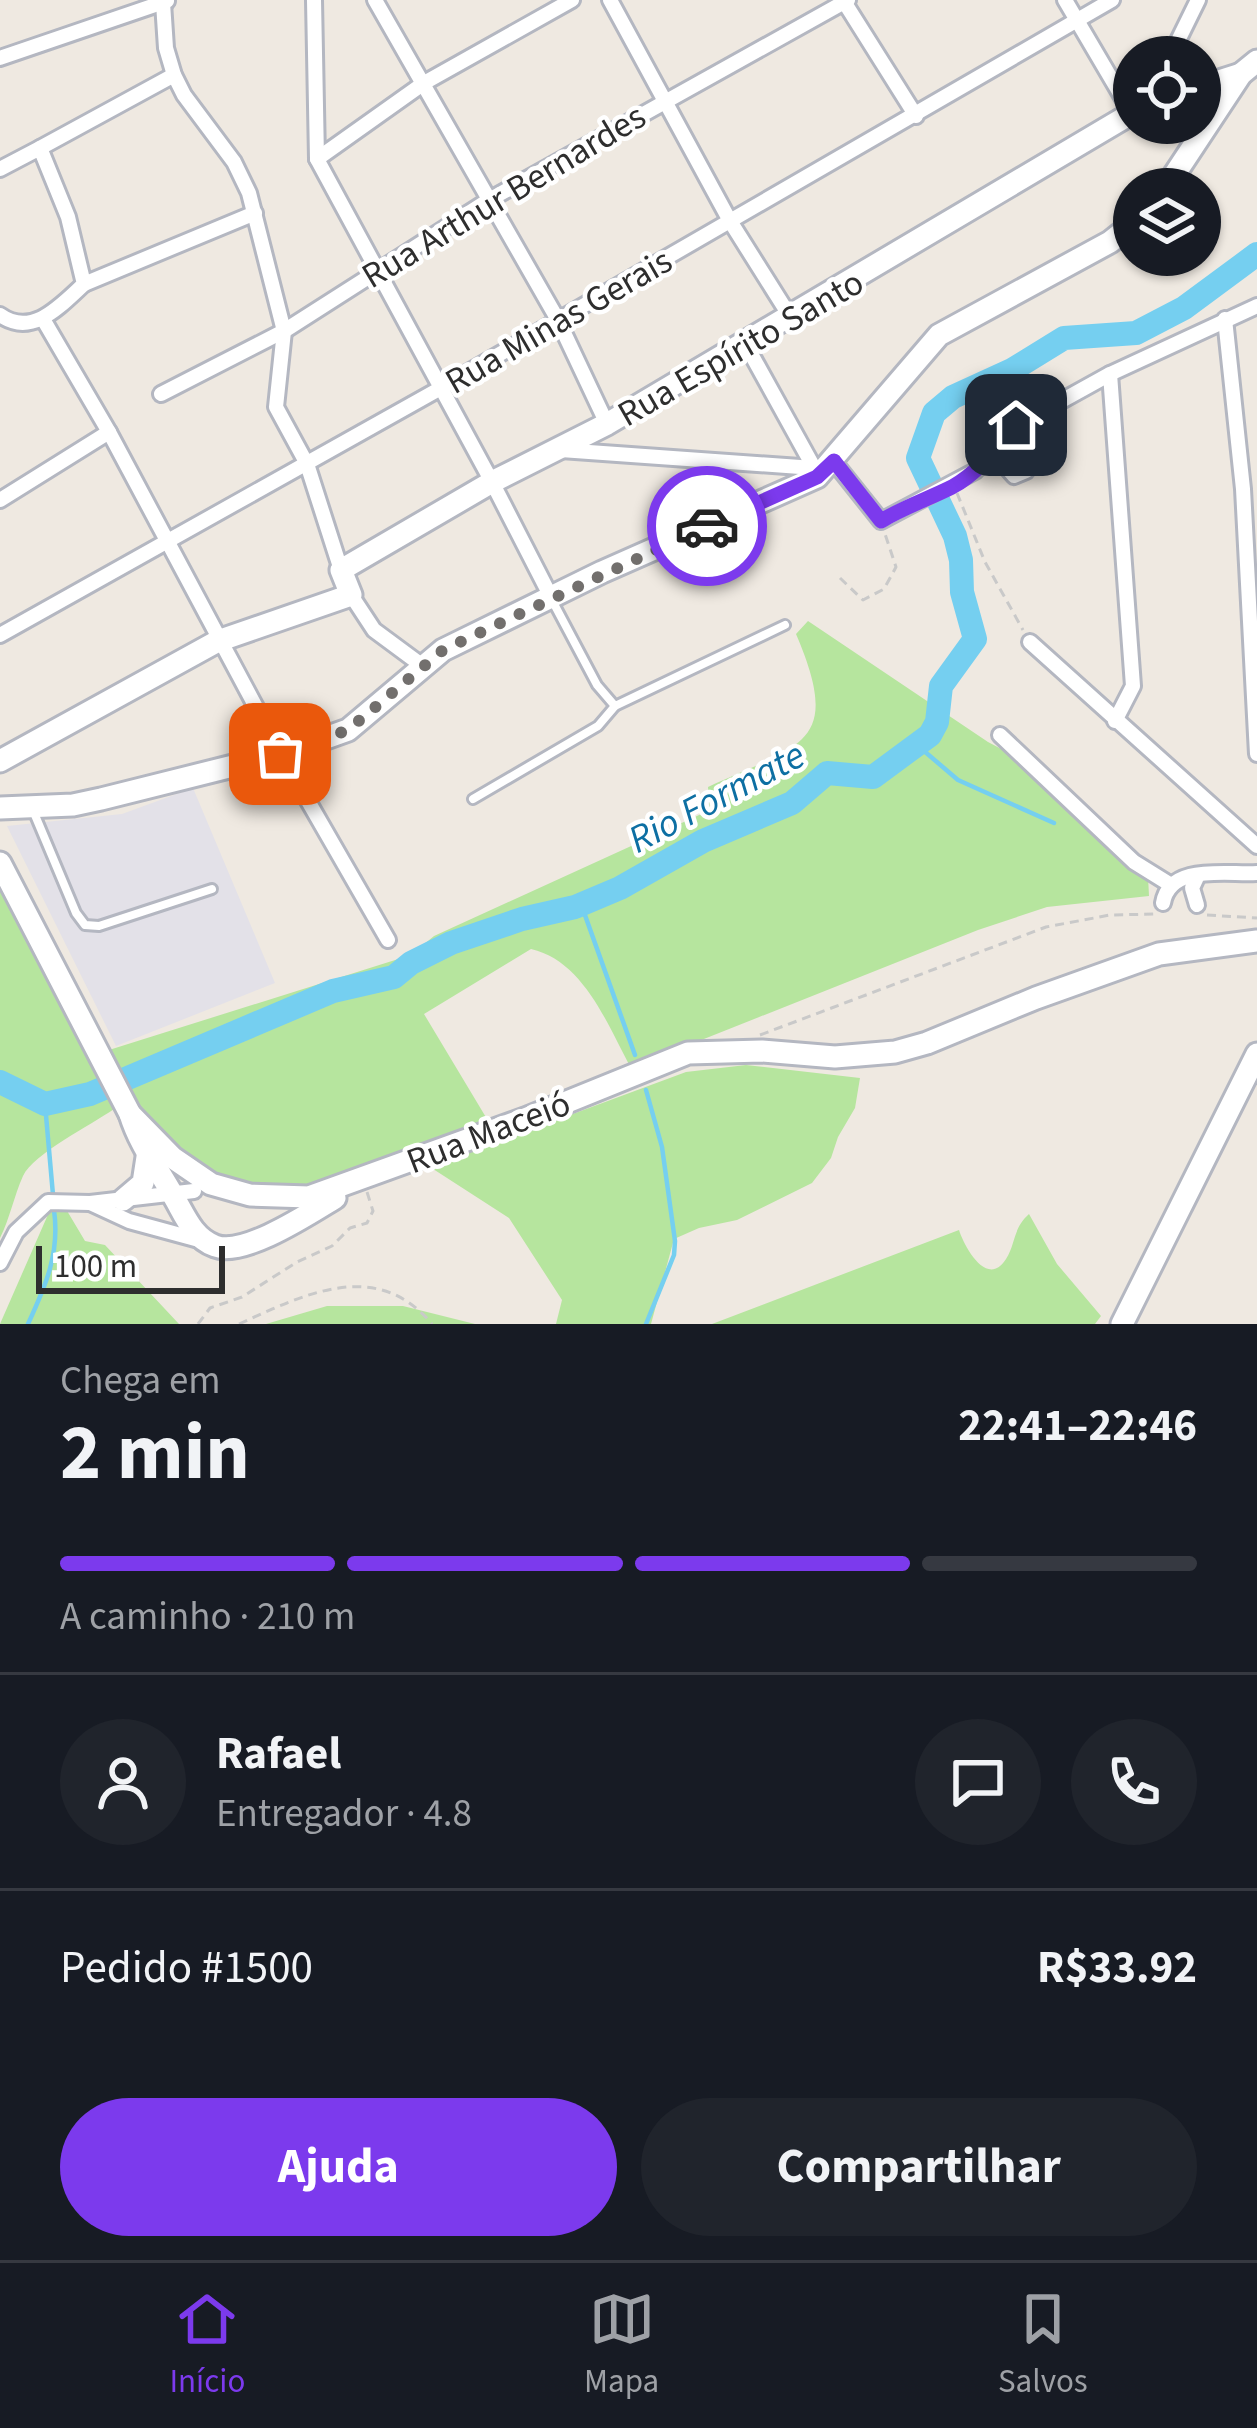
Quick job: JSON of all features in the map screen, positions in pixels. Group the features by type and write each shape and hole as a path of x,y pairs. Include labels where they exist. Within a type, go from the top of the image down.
{"street":[{"path":"314,0 317,159 550,598"},
{"path":"374,0 558,320 608,424"},
{"path":"317,159 424,83 572,0"},
{"path":"610,0 730,220 791,317"},
{"path":"1065,0 1113,80"},
{"name":"Rua Minas Gerais","path":"0,634 442,388 1112,0"},
{"path":"1180,36 1198,0"},
{"path":"0,58 168,1 166,48 174,75 234,162 255,213 284,332 276,407 307,464 340,570 341,599 419,671"},
{"path":"845,1 916,116"},
{"name":"Rua Arthur Bernardes","path":"161,394 284,332 376,268 489,200 845,1"},
{"path":"0,169 174,75"},
{"path":"1177,168 1229,79"},
{"name":"Rua Espírito Santo","path":"340,570 492,482 608,424 1113,125"},
{"path":"40,148 68,217 84,284"},
{"path":"0,315 14,324 43,319 84,284 255,213"},
{"path":"0,808 74,805 280,754 348,730 443,650 822,468 939,335 1113,240"},
{"path":"745,343 822,468 881,521 953,486 1016,425 1110,374 1257,306"},
{"path":"43,319 109,432 280,754 388,940"},
{"path":"1225,319 1250,488 1257,754"},
{"path":"1110,374 1133,686 1115,721"},
{"path":"993,452 1014,476 1027,471 1030,442 1016,425"},
{"path":"0,500 109,432"},
{"path":"556,450 822,468"},
{"path":"0,761 218,641 341,599"},
{"path":"1030,642 1257,846"},
{"path":"1000,735 1134,862 1171,885"},
{"name":"Rua Maceió","path":"0,863 130,1114 147,1157 192,1189 250,1195 309,1197 365,1179 688,1053 762,1051 835,1057 896,1052 1159,954 1257,941"},
{"path":"1162,903 1171,885 1198,875 1257,873"},
{"path":"1197,905 1192,888 1198,875"},
{"path":"1221,944 1257,958"},
{"path":"1122,1324 1257,1054"},
{"name":"Rua Maceió","path":"130,1114 173,1158 192,1189"},
{"path":"123,1199 143,1183 147,1157"},
{"name":"Rua Maceió","path":"217,1248 251,1243 365,1179"},
{"path":"0,1262 16,1232 48,1202 90,1204 192,1189 186,1209 188,1224 217,1248"},
{"path":"250,1195 260,1218 251,1243"},
{"path":"90,1204 129,1222 217,1248"}],"lane":[{"path":"550,598 597,685 615,706"},
{"path":"472,799 598,726 615,706 785,625"},
{"path":"32,806 85,926 99,926 212,889"}],"path":[{"path":"953,486 1001,596 1030,642"},
{"path":"840,578 863,600 884,590 896,567 881,521"},
{"path":"198,1324 210,1308 242,1297 373,1218 365,1179"},
{"path":"239,1324 311,1292 346,1286 385,1292 420,1309 432,1324"}],"shaded area":[{"path":"193,788 275,983 116,1046 7,826 122,814"}],"green space":[{"path":"808,621 988,742 1041,770 1148,876 1149,896 1047,907 631,1068 580,981 550,956 531,949 424,1014 490,1124 307,1189 238,1184 170,1147 147,1120 109,1050 411,955 434,936 710,810 708,787 789,749 814,720 810,671 796,634"},
{"path":"0,887 114,1109 29,1167 0,1238"},
{"path":"746,1065 860,1078 855,1108 831,1158 812,1183 737,1220 674,1239 651,1324 556,1324 562,1300 509,1218 430,1167 686,1072"},
{"path":"57,1194 85,1241 105,1245 179,1324 0,1324"},
{"path":"1029,1214 1057,1264 1101,1316 1095,1324 712,1324 959,1230 977,1262 991,1269 999,1267"},
{"path":"327,1306 403,1306 475,1324 266,1324"}],"waterway":[{"name":"Rio Formate","path":"0,1082 45,1104 90,1094 333,991 394,977 451,943 575,907 620,888 703,841 792,803 827,773 873,777 930,735 937,722 941,686 975,639 962,592 955,536 918,458 934,413 953,397 1012,370 1064,338 1136,333 1184,308 1257,254"},
{"path":"917,745 958,780 1054,823"},
{"path":"581,904 635,1055"},
{"path":"646,1090 662,1147 675,1241 674,1255 646,1324"},
{"path":"45,1104 53,1195"},
{"path":"28,1324 53,1255 54,1210"}],"way so far":[{"path":"280,754 348,730 443,650 707,526"}],"route":[{"path":"707,526 817,477 834,461 881,521 975,471 1016,425"}]}
